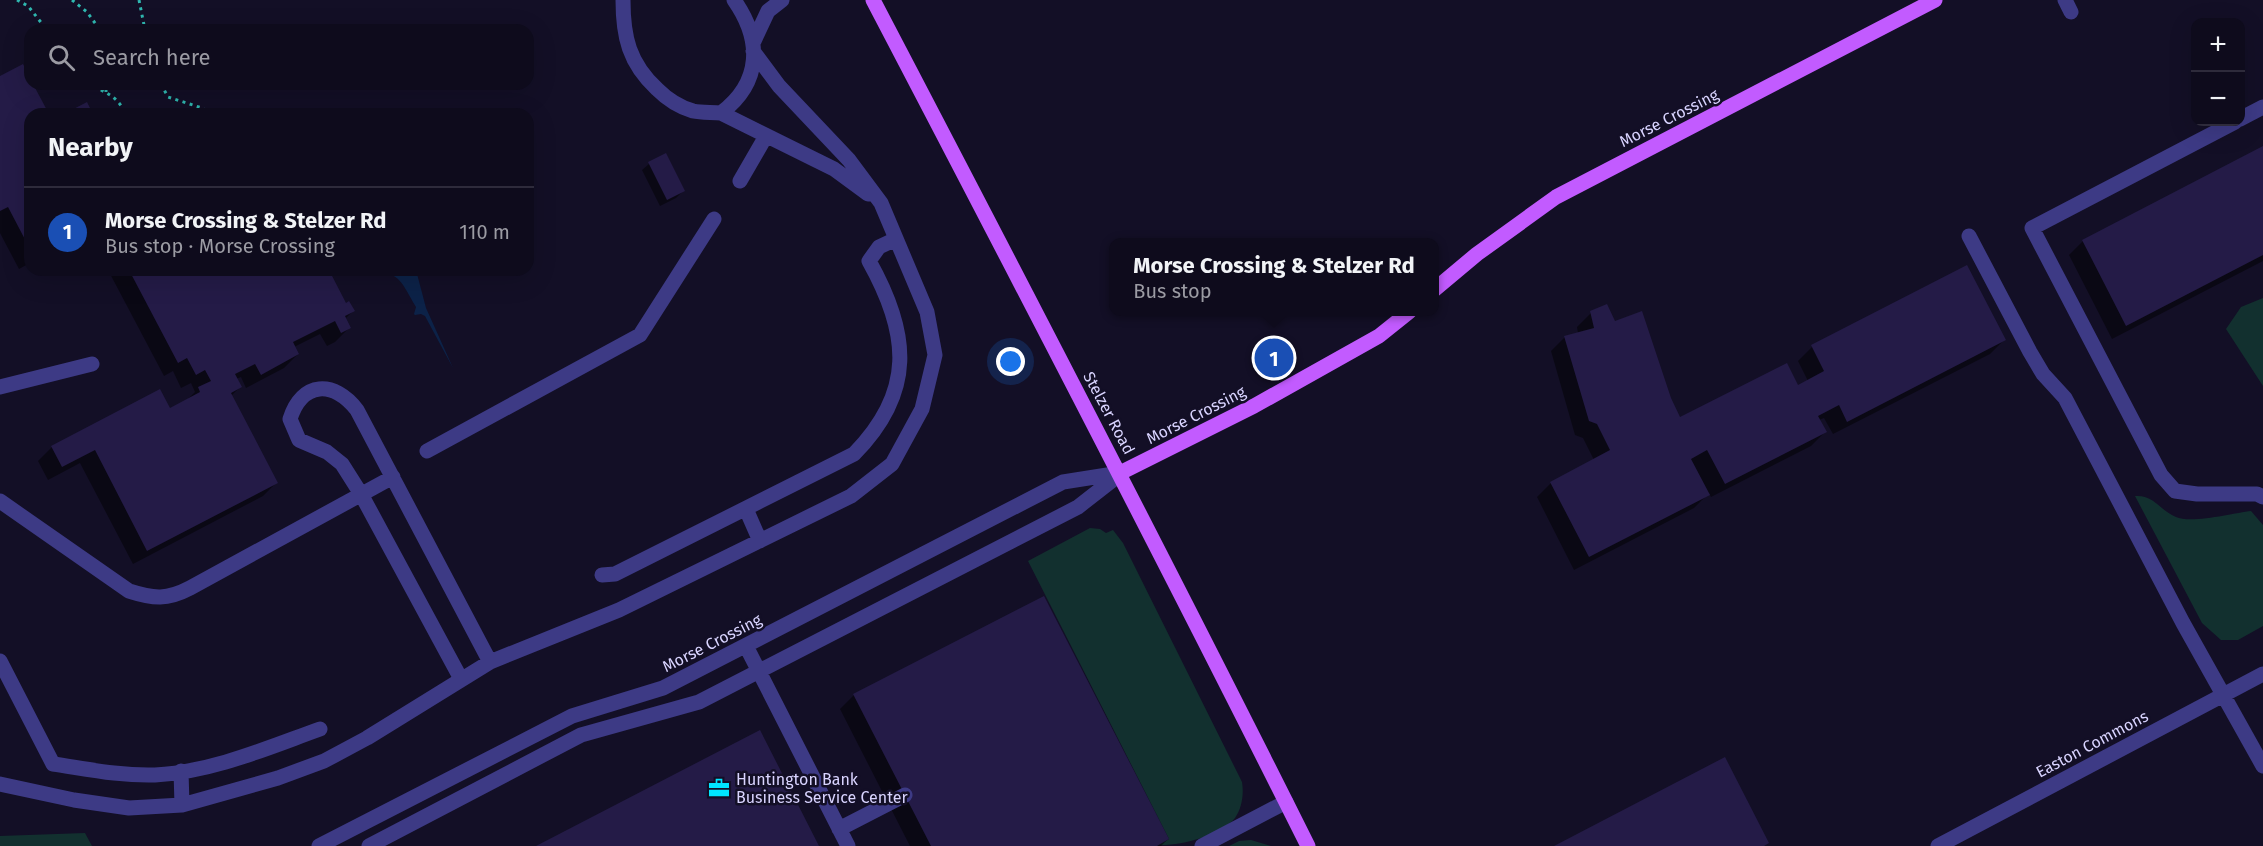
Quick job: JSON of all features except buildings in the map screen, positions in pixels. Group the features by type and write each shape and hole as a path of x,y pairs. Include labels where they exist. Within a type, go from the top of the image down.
{"main road":[{"name":"Stelzer Road","path":"873,0 1120,474 1308,846"},
{"name":"Morse Crossing","path":"1439,286 1477,254 1556,197 1935,0"},
{"name":"Morse Crossing","path":"1120,474 1254,406 1370,342 1404,316"}],"street":[{"path":"623,0 626,36 631,57 645,77 675,104 693,111 721,113 834,169 881,203"},
{"path":"0,784 74,800 129,808 182,805 278,778 324,761 385,727 490,662 619,610 851,496 892,464 922,409 935,355 927,312 881,203 849,160 778,86 754,46 734,0"},
{"path":"721,113 735,103 743,91 752,72 754,46 768,11 782,0"},
{"path":"2245,117 2263,107"},
{"path":"2227,126 2032,228 2161,475 2175,491 2197,494 2257,494 2263,497"},
{"path":"740,181 766,136"},
{"path":"427,451 640,335 714,219"},
{"path":"1969,236 2043,374 2066,398 2183,623 2263,766"},
{"path":"602,575 615,574 854,454 869,439 886,414 897,387 900,358 897,329 877,275 869,261 879,248 896,239"},
{"path":"0,387 92,364"},
{"path":"460,679 342,464 327,452 298,440 290,419 294,405 304,394 318,389 332,390 347,397 357,410 490,662"},
{"name":"Morse Crossing","path":"319,846 572,716 663,688 1064,482 1120,474"},
{"name":"Morse Crossing","path":"369,846 581,735 699,702 760,672 1078,507 1120,474"},
{"path":"0,501 129,591 146,597 166,598 190,588 393,477"},
{"path":"746,509 760,541"},
{"path":"746,646 848,846"},
{"path":"0,661 53,764 116,774 156,775 233,760 320,729"},
{"name":"Easton Commons","path":"1938,846 2263,675"},
{"path":"181,771 182,805"},
{"path":"839,828 905,795"},
{"path":"1202,846 1286,802"}],"path":[{"path":"17,0 28,6 42,24"},
{"path":"72,0 87,12 96,24"},
{"path":"139,0 144,24"},
{"path":"101,90 123,108"},
{"path":"164,90 168,97 202,108"}],"green space":[{"path":"2263,298 2263,386 2226,329 2241,307"},
{"path":"2135,496 2152,500 2170,514 2183,519 2202,519 2251,511 2263,525 2263,626 2238,640 2221,640 2202,623"},
{"path":"1090,528 1100,529 1106,533 1113,530 1123,543 1242,782 1242,801 1235,818 1210,835 1178,844 1159,845 1169,839 1028,561"},
{"path":"85,833 92,846 0,846 0,836"},
{"path":"1251,840 1271,846 1229,846 1239,841"}],"water":[{"path":"395,276 418,276 426,308 453,368 425,316 414,314 416,307"}],"place":[{"name":"Morse Crossing & Stelzer Rd","path":"1274,358"},
{"name":"Huntington Bank Business Service Center","path":"719,788"}]}
